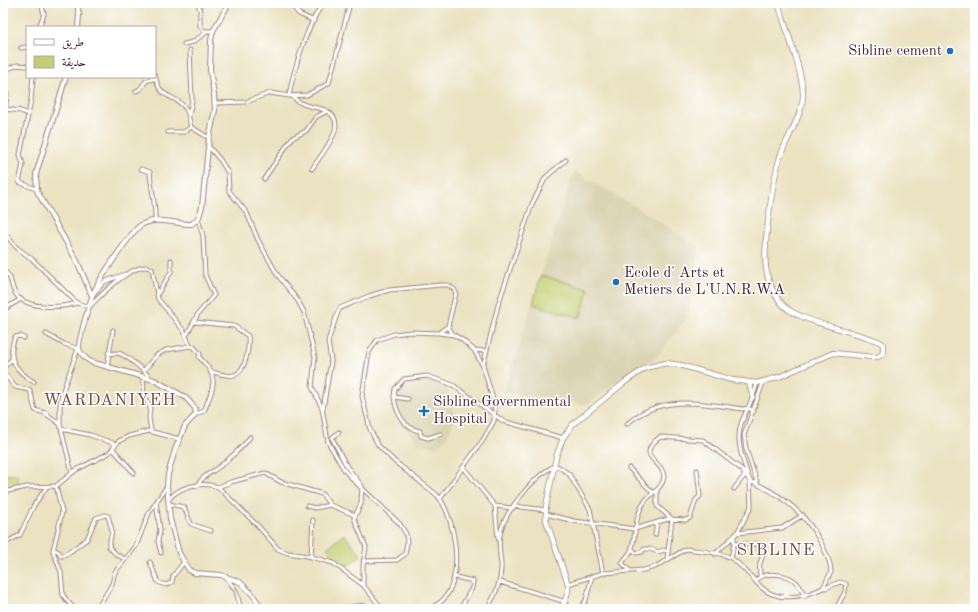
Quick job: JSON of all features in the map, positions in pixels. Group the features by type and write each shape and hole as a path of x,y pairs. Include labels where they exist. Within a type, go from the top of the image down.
{"main road":[{"path":"560,609 566,602 568,584 548,529 546,512 554,466 563,438 573,424 594,406 645,368 654,365 672,364 717,377 749,383 764,383 833,353 878,357 882,353 884,347 878,340 802,317 789,310 778,299 769,280 765,260 775,180 781,156 803,96 801,82 778,3"},
{"path":"749,383 753,397"}],"street":[{"path":"40,26 44,14 41,3"},
{"path":"77,3 79,15 78,26"},
{"path":"198,3 200,10 200,26 204,31 211,31"},
{"path":"184,44 193,42 211,31 229,3"},
{"path":"290,3 299,14 314,21"},
{"path":"288,96 294,69 314,21 324,3"},
{"path":"215,103 246,102 267,94 293,97 312,94 328,83 350,3"},
{"path":"186,336 200,312 214,295 205,275 203,236 198,219 202,207 209,138 215,103 210,70 211,31"},
{"path":"21,48 26,47"},
{"path":"190,50 192,100 189,116 191,127 209,138"},
{"path":"3,71 17,65 26,66"},
{"path":"33,78 20,155 23,164 20,182 36,189"},
{"path":"66,78 36,174 36,189 77,261 92,296"},
{"path":"136,91 151,78"},
{"path":"156,78 162,93 181,104 189,116"},
{"path":"3,82 6,93 3,130"},
{"path":"293,97 298,102 327,111 336,120 338,125 335,133 312,169"},
{"path":"5,109 17,110 28,114"},
{"path":"264,179 292,138 306,131 316,116 327,111"},
{"path":"168,132 184,132 191,127"},
{"path":"209,147 221,161 228,173 229,191 247,213 258,240 277,274 298,301 304,312 314,356 312,387 323,411"},
{"path":"483,366 501,295 532,204 543,182 566,160"},
{"path":"141,169 150,172 152,197 156,204 155,221"},
{"path":"72,473 60,424 62,393 78,349 92,296 132,233 143,224 155,221 189,224 198,219"},
{"path":"3,231 16,247 32,259 77,303 89,307"},
{"path":"158,293 171,272 171,260"},
{"path":"92,296 104,282 143,267 150,268 154,271 158,299 186,336 190,346"},
{"path":"3,270 10,276 14,291 21,299 34,304 55,308 77,303"},
{"path":"89,307 127,274"},
{"path":"363,561 397,560 405,554 408,544 406,534 400,524 345,471 329,446 326,437 323,411 331,361 328,341 338,312 343,305 394,289 448,285 454,289 456,293 448,326 439,333"},
{"path":"3,310 21,299"},
{"path":"195,322 234,326 248,336 246,359 236,374 232,375 212,372"},
{"path":"440,499 484,440 495,416 492,396 483,366 474,350 454,335 448,326"},
{"path":"107,368 108,353 113,330"},
{"path":"425,609 442,601 447,595 455,577 456,566 449,522 440,499 394,461 378,445 370,429 362,396 369,352 375,342 399,333 439,333 454,335"},
{"path":"46,334 64,344 78,349 91,362 107,368 143,376 185,397 195,408 196,414"},
{"path":"24,338 21,336 15,337 12,344 12,359 15,366 34,382"},
{"path":"144,370 157,355 166,350 190,346 194,347 200,354 198,357 212,372 214,383 204,410 196,414 185,426 170,467 167,486 174,534 184,562 189,570 198,574 226,576 243,585 262,609"},
{"path":"474,350 486,351"},
{"path":"108,353 120,354 148,373 150,379"},
{"path":"3,368 12,359"},
{"path":"3,372 15,387 30,390 35,410 45,413 60,424"},
{"path":"143,376 144,396 150,407 149,418 151,431"},
{"path":"441,434 428,438 421,436 420,431 410,428 401,418 394,397 395,389 404,379 427,376 454,385 495,416 507,423 563,438"},
{"path":"715,554 735,534 751,507 750,481 740,450 739,433 756,390 757,383"},
{"path":"758,485 746,449 744,434 764,383"},
{"path":"756,390 761,391"},
{"path":"394,397 408,399"},
{"path":"627,424 633,419 658,408 682,402 742,409 748,408 754,411"},
{"path":"61,429 90,435 116,444"},
{"path":"3,492 27,487 46,488 56,486 72,473 93,463 113,450 116,444 129,436 151,431 179,439"},
{"path":"339,432 332,438 345,463 361,483 363,489 360,508 355,515 356,525 366,547 363,561 363,586"},
{"path":"739,433 744,434"},
{"path":"197,486 203,477 217,469 242,447 250,437"},
{"path":"629,570 622,563 632,549 634,529 641,509 657,490 664,476 653,462 649,452 650,446 660,437 703,440 737,466 750,481 794,506 803,515 830,564 831,572 823,588"},
{"path":"740,450 746,449"},
{"path":"113,450 134,473"},
{"path":"737,466 742,460 742,456"},
{"path":"499,540 503,525 514,507 540,476 554,466 559,467 569,474 590,510 603,573"},
{"path":"737,466 746,468 751,466"},
{"path":"463,467 495,506 501,567 500,582 487,609"},
{"path":"629,468 653,493"},
{"path":"495,506 514,507 546,512 574,521 634,529 672,519 686,520 690,518 696,500 700,496 697,470"},
{"path":"169,501 181,489 197,486 218,488 263,472 274,476 281,482 322,494 330,505 355,515"},
{"path":"734,489 745,475"},
{"path":"56,486 62,512 53,549 62,575 63,595 75,609"},
{"path":"97,609 112,584 115,572 136,546 149,513 167,486"},
{"path":"3,544 20,535 34,505 46,488"},
{"path":"218,488 259,527 278,549 288,553 333,563 363,586 384,609"},
{"path":"657,490 657,506 672,519"},
{"path":"169,501 184,507 191,524 211,531"},
{"path":"156,502 160,530 158,541 161,553"},
{"path":"307,506 315,508 330,505"},
{"path":"53,549 59,552 62,556 68,553 87,539 98,516 105,515 108,516 112,530 109,547 117,555 124,559"},
{"path":"735,534 782,528 803,515"},
{"path":"667,560 672,519"},
{"path":"311,557 313,520"},
{"path":"655,535 657,523"},
{"path":"731,558 735,534"},
{"path":"734,544 759,544 762,547 764,555 760,565 760,577"},
{"path":"632,549 636,553 642,552 648,548 658,552 664,550 668,552"},
{"path":"568,584 603,573 644,570 654,567 686,549 731,558 769,593 788,596 805,596 840,582 846,584 845,592 836,609"},
{"path":"150,562 158,582 166,585 172,582 173,576 184,562"},
{"path":"755,581 760,577 773,574 790,578 797,583 805,596"},
{"path":"226,576 236,591 241,609"},
{"path":"580,609 588,595 592,576"},
{"path":"455,577 473,581 472,588 460,609"},
{"path":"500,582 566,602"},
{"path":"335,609 355,606 376,609"}],"shaded area":[{"name":"Ecole d' Arts et Metiers de L'U.N.R.W.A","path":"574,171 636,207 699,247 688,316 656,358 635,367 587,405 504,392"},
{"name":"Sibline Governmental Hospital","path":"432,380 446,388 452,401 455,419 446,439 436,447 417,443 396,414 391,401 391,388 406,381"}],"green space":[{"path":"541,275 589,289 580,318 533,304"},
{"path":"17,474 19,488 3,489 3,475"},
{"path":"344,534 361,555 345,568 327,548"}],"place":[{"name":"Sibline cement","path":"950,51"},
{"name":"Ecole d' Arts et Metiers de L'U.N.R.W.A","path":"616,282"},
{"name":"Sibline Governmental Hospital","path":"424,411"}],"district":[{"name":"WARDANIYEH","path":"110,400"},
{"name":"SIBLINE","path":"776,550"}]}
